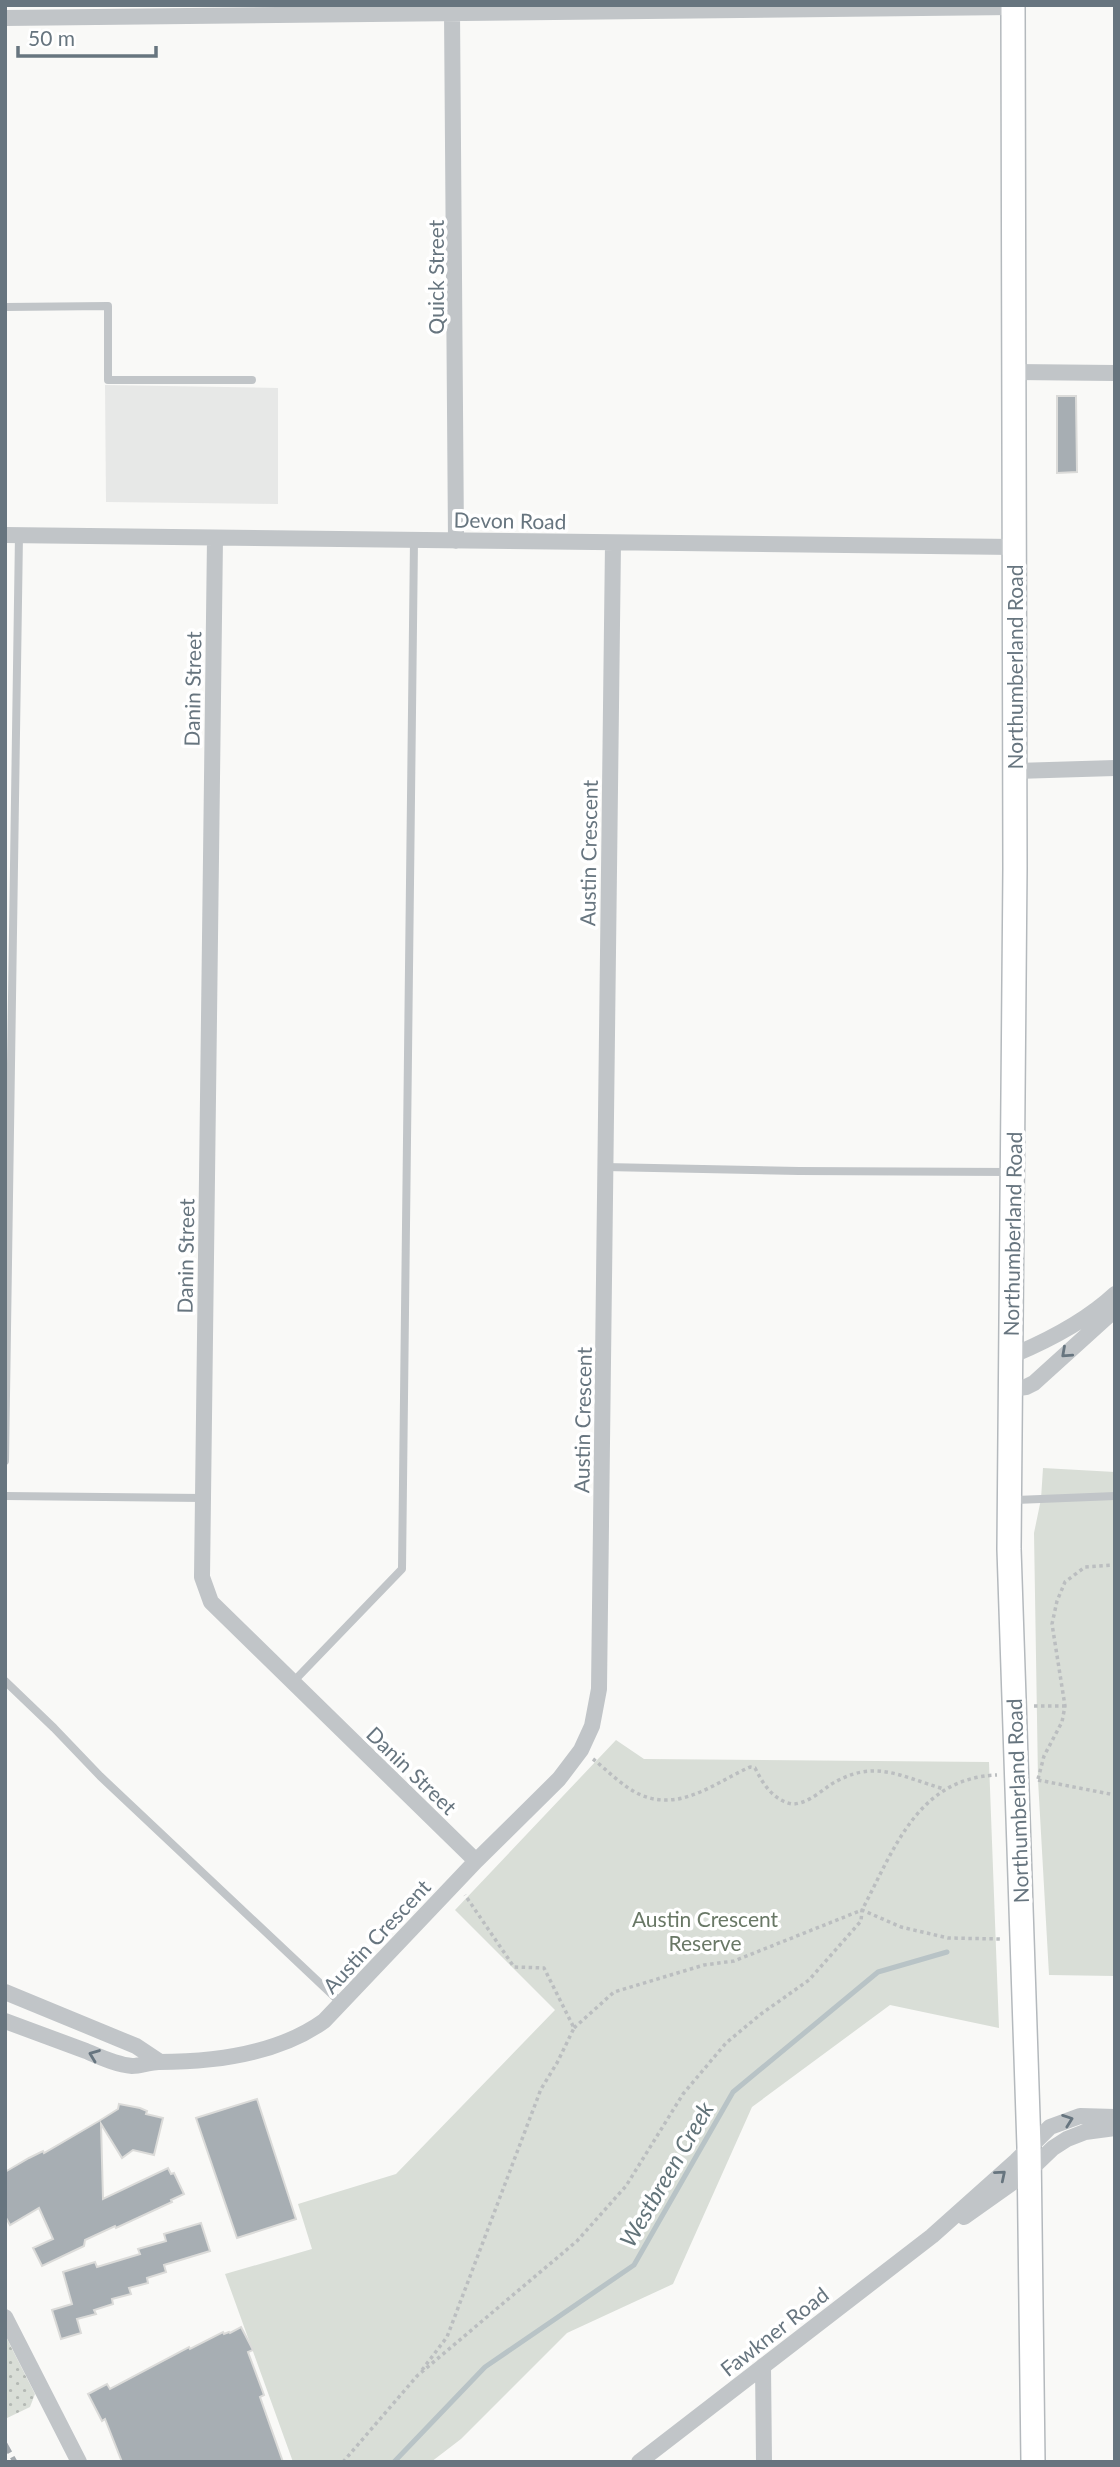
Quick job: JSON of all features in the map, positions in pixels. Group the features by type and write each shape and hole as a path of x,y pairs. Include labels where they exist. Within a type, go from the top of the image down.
{"street":[{"path":"5,18 452,12 476,8 1013,6"},
{"name":"Northumberland Road","path":"1013,6 1014,771 1009,1500 1014,1707 1027,1780 1022,1942 1029,2147 1033,2462"},
{"name":"Quick Street","path":"452,12 457,541"},
{"path":"1014,373 1115,373"},
{"name":"Devon Road","path":"12,535 1014,547"},
{"name":"Danin Street","path":"215,538 202,1577 211,1602 476,1861"},
{"name":"Austin Crescent","path":"5,2021 108,2060 132,2066 160,2062 186,2063 215,2058 281,2043 311,2030 341,2003 456,1881 559,1779 581,1750 592,1726 599,1689 613,542"},
{"path":"1014,771 1115,768"},
{"path":"1011,1356 1037,1345 1083,1318 1115,1294"},
{"path":"1011,1389 1034,1383 1108,1316 1115,1306"},
{"path":"5,1992 136,2046 160,2062"},
{"name":"Fawkner Road","path":"639,2462 935,2234 1050,2127 1080,2116 1115,2117"},
{"name":"Fawkner Road","path":"935,2234 978,2209 1067,2139 1085,2132 1115,2128"},
{"path":"5,2317 79,2462"},
{"path":"763,2367 764,2462"}],"lane":[{"path":"5,307 108,306 108,380 252,380"},
{"path":"5,1461 12,535"},
{"path":"293,1682 402,1569 414,540"},
{"path":"605,1167 1012,1172"},
{"path":"5,1496 203,1497"},
{"path":"1009,1500 1115,1496"},
{"path":"5,1681 100,1776 341,2003"}],"path":[{"path":"1027,1780 1044,1756 1062,1722 1065,1706 1052,1624 1057,1601 1065,1583 1085,1567 1115,1565"},
{"path":"1014,1707 1065,1706"},
{"path":"581,1750 640,1795 659,1800 688,1798 750,1766 755,1768 763,1784 774,1795 792,1804 807,1800 844,1777 860,1771 881,1771 944,1789"},
{"path":"417,2376 577,2241 626,2186 683,2094 726,2043 809,1980 861,1921 862,1910 903,1833 928,1800 944,1789 968,1779 996,1775 1115,1795"},
{"path":"456,1881 514,1967 544,1968 574,2028"},
{"path":"343,2462 447,2337 541,2089 574,2028 614,1992 704,1965 734,1961 862,1910 901,1927 948,1938 995,1938 1022,1942"}],"shaded area":[{"path":"105,385 278,388 278,504 106,502"}],"green space":[{"path":"1043,1468 1115,1472 1115,1976 1049,1975 1038,1780 1034,1533 1041,1499"},
{"name":"Austin Crescent Reserve","path":"616,1740 644,1759 989,1762 999,2028 890,2005 752,2107 673,2284 567,2333 461,2439 431,2462 293,2462 225,2274 312,2249 298,2204 396,2174 555,2010 455,1910"},
{"path":"5,2335 35,2394 30,2407 5,2419"}],"building":[{"path":"1057,396 1076,396 1077,472 1057,473"},
{"path":"257,2099 296,2219 237,2238 196,2118"},
{"path":"119,2104 140,2108 147,2111 146,2114 163,2118 154,2155 133,2150 122,2158 101,2124 103,2199 168,2168 171,2174 174,2173 184,2194 171,2200 172,2202 85,2240 84,2246 42,2266 33,2248 53,2239 39,2208 10,2225 5,2216 5,2172 99,2121 118,2109"},
{"path":"201,2223 210,2251 164,2265 166,2272 147,2278 148,2283 129,2288 131,2294 112,2299 113,2304 94,2310 96,2314 77,2319 81,2333 61,2339 52,2310 72,2304 63,2272 95,2262 97,2267 140,2254 138,2249 166,2241 164,2234"},
{"path":"241,2327 253,2350 248,2352 264,2395 260,2397 283,2462 122,2462 105,2419 102,2421 88,2394 107,2384 110,2389 189,2347 190,2349 223,2332 230,2333"}],"waterway":[{"name":"Westbreen Creek","path":"394,2462 485,2367 634,2265 733,2092 878,1972 947,1952"}],"railway":[{"path":"5,2444 15,2462"}]}
